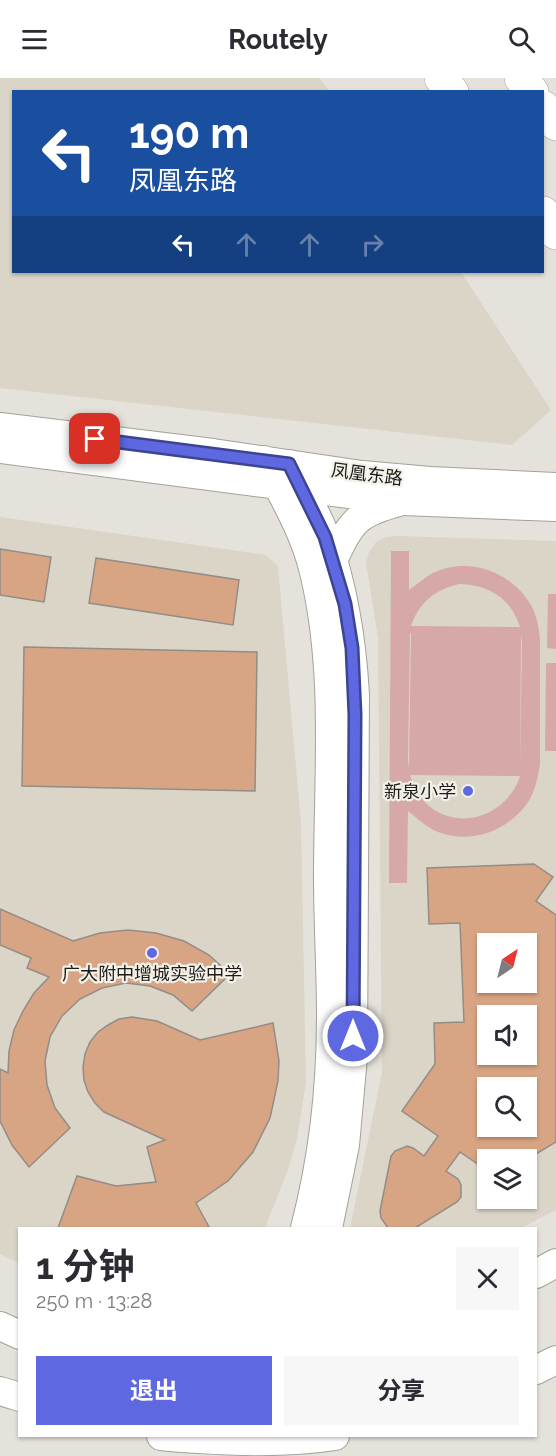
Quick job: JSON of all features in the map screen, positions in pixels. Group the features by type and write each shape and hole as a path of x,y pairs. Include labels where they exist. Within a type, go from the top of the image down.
{"highway":[{"path":"441,78 450,90"},
{"path":"521,78 530,90"},
{"path":"544,108 556,124"},
{"path":"544,215 556,233"}],"street":[{"name":"凤凰东路","path":"0,427 283,475 403,501 556,507"},
{"name":"凤凰东路","path":"0,449 283,475 362,475 556,487"},
{"path":"283,475 325,537 345,604 352,648 353,1057 345,1145 328,1227"},
{"path":"283,475 314,570 326,636 329,679 330,1058 323,1141 305,1227"},
{"path":"333,561 353,525 362,517 374,509 403,501"},
{"path":"537,1273 556,1263"},
{"path":"0,1324 18,1328"},
{"path":"0,1324 18,1334"},
{"path":"537,1370 556,1360"},
{"path":"0,1390 18,1396"},
{"path":"169,1437 197,1456"},
{"path":"180,1437 218,1440 324,1438"},
{"path":"287,1456 324,1438"}],"shaded area":[{"path":"0,78 319,78 329,90 12,90 12,273 462,273 551,410 512,445 0,388"},
{"name":"广大附中增城实验中学","path":"0,517 266,555 278,566 301,823 306,1082 297,1139 289,1167 265,1227 18,1227 18,1263 0,1254"},
{"name":"新泉小学","path":"398,536 556,541 556,1210 523,1227 350,1227 382,1072 378,638 366,563 369,552 376,542 386,537"},
{"path":"391,551 409,551 409,590 440,570 466,566 491,571 503,577 523,594 531,605 535,613 540,640 540,764 534,791 522,810 502,826 490,832 464,837 451,836 430,828 408,811 407,883 389,883","holes":["459,584 489,590 511,608 520,627 411,626 423,604 442,590","410,633 411,633 409,768","521,635 522,641 520,770","410,775 520,777 510,795 496,808 480,816 463,818 446,816 431,808 418,794"]},
{"path":"548,594 556,594 556,649 547,648"},
{"path":"546,663 556,663 556,751 545,751"}],"building":[{"path":"0,549 51,557 44,602 0,595"},
{"path":"96,558 239,580 233,625 89,603"},
{"path":"24,647 257,652 255,791 22,786"},
{"path":"534,864 553,877 536,901 556,915 556,1142 537,1153 537,1149 477,1149 477,1164 460,1152 446,1171 458,1179 461,1185 461,1197 457,1202 417,1227 387,1227 381,1218 380,1211 391,1156 395,1151 407,1146 424,1156 438,1136 402,1111 435,1064 434,1023 464,1022 460,923 429,924 427,868"},
{"path":"0,909 73,941 100,933 128,930 156,933 184,941 209,955 230,974 192,1011 173,995 150,986 126,983 102,988 80,999 62,1016 50,1037 45,1061 47,1085 55,1108 70,1128 29,1167 12,1145 0,1121 0,1069 8,1073 9,1051 14,1030 34,993 49,977 27,968 31,958 0,945"},
{"path":"132,1017 157,1021 200,1040 273,1023 279,1061 278,1081 270,1118 253,1152 228,1181 196,1203 209,1227 58,1227 77,1176 116,1186 156,1182 147,1147 165,1140 104,1112 88,1092 84,1080 85,1054 90,1042 98,1032 119,1019"}],"place":[{"name":"新泉小学","path":"468,791"},
{"name":"广大附中增城实验中学","path":"152,953"}],"route":[{"path":"95,439 289,464 325,537 345,604 352,648 355,715 353,1036"}]}
